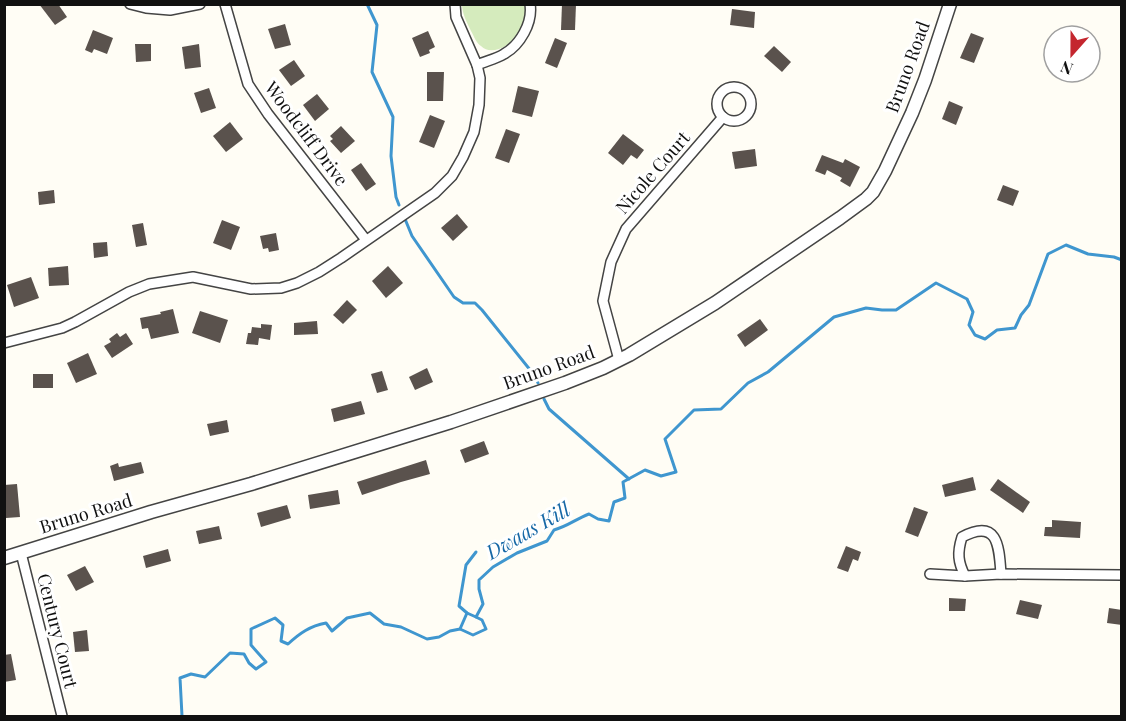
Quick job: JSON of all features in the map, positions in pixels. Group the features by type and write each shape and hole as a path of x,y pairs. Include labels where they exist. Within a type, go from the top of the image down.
{"street":[{"path":"130,4 170,10 200,4"},
{"name":"Woodcliff Drive","path":"225,4 248,84 268,114 366,240"},
{"path":"4,343 62,328 129,292 149,284 193,278 251,289 281,288 297,283 319,272 435,193 452,176 463,157 474,132 479,96 480,78 477,65 456,17 454,4"},
{"path":"477,65 504,54 515,46 528,25 530,4"},
{"name":"Bruno Road","path":"4,558 451,422 565,383 619,360 715,303 873,192 912,113 950,4"},
{"name":"Nicole Court","path":"619,360 603,301 611,262 626,229 723,117"},
{"path":"965,576 959,563 958,551 962,537 972,532 983,531 991,533 997,541 1001,574"},
{"name":"Century Court","path":"21,553 62,717"},
{"path":"930,574 965,576 1122,575"}],"green space":[{"path":"462,4 525,5 525,19 520,32 511,42 496,50 487,50 475,39 465,18"}],"building":[{"path":"39,4 58,4 67,17 55,25"},
{"path":"562,4 576,4 575,30 561,30"},
{"path":"732,9 755,12 754,28 730,25"},
{"path":"285,24 291,45 275,49 268,29"},
{"path":"93,30 113,38 107,54 94,49 92,53 85,50"},
{"path":"428,31 435,47 429,50 430,53 420,57 412,38"},
{"path":"971,33 984,38 974,63 960,58"},
{"path":"555,38 567,43 557,68 545,63"},
{"path":"135,44 151,44 151,61 136,62"},
{"path":"199,44 201,67 185,69 182,47"},
{"path":"774,46 791,62 782,72 764,56"},
{"path":"294,60 305,76 291,86 279,70"},
{"path":"427,72 444,72 443,101 427,101"},
{"path":"518,86 539,91 532,117 512,112"},
{"path":"209,88 216,108 201,113 194,93"},
{"path":"317,94 329,109 315,121 303,105"},
{"path":"949,101 963,107 956,125 942,119"},
{"path":"430,115 445,121 434,148 419,142"},
{"path":"230,122 243,139 226,152 213,136"},
{"path":"341,126 355,141 341,153 330,141 333,139 330,136"},
{"path":"506,129 520,134 509,163 495,158"},
{"path":"623,134 644,150 637,159 631,155 623,165 608,153"},
{"path":"755,149 757,166 735,169 732,152"},
{"path":"822,155 843,163 845,159 860,167 850,187 840,181 842,178 827,170 825,175 815,171"},
{"path":"361,163 376,184 366,191 351,170"},
{"path":"1003,185 1019,191 1013,206 997,200"},
{"path":"54,190 55,203 39,205 38,192"},
{"path":"457,214 468,227 453,241 441,228"},
{"path":"222,220 240,227 231,250 213,243"},
{"path":"143,223 147,245 136,247 132,225"},
{"path":"276,233 279,250 269,252 268,248 263,249 260,236"},
{"path":"107,242 108,256 94,258 93,243"},
{"path":"68,266 69,285 49,286 48,268"},
{"path":"388,266 403,283 386,298 372,281"},
{"path":"31,277 39,298 14,307 7,285"},
{"path":"347,300 357,310 343,324 333,315"},
{"path":"173,309 179,333 151,339 148,328 142,329 140,318"},
{"path":"200,311 228,320 220,343 192,333"},
{"path":"760,319 768,330 745,347 737,335"},
{"path":"317,321 318,334 294,335 294,323"},
{"path":"261,324 272,325 270,340 259,338 258,345 246,344 252,327 261,328"},
{"path":"117,333 120,337 126,333 133,344 112,358 104,346 111,342 109,339"},
{"path":"88,353 97,374 76,383 67,363"},
{"path":"427,368 433,382 415,390 409,377"},
{"path":"382,371 388,390 377,393 371,374"},
{"path":"33,374 53,374 53,388 33,388"},
{"path":"361,401 365,414 334,422 331,409"},
{"path":"227,420 229,432 210,436 207,424"},
{"path":"484,441 489,454 465,463 460,450"},
{"path":"426,460 430,474 362,495 357,482"},
{"path":"141,462 144,473 114,481 110,466 118,463 119,467"},
{"path":"973,477 976,490 945,497 942,485"},
{"path":"998,479 1030,502 1023,513 990,490"},
{"path":"17,484 20,517 6,518 4,485"},
{"path":"338,490 340,504 310,509 308,495"},
{"path":"287,505 291,518 261,527 257,513"},
{"path":"914,507 928,512 918,537 905,532"},
{"path":"1052,520 1081,522 1080,538 1044,536 1045,527 1052,527"},
{"path":"219,526 222,539 199,544 196,531"},
{"path":"846,546 861,552 858,561 853,559 848,572 837,568"},
{"path":"168,549 171,561 146,568 143,556"},
{"path":"85,566 94,582 76,591 67,575"},
{"path":"949,598 966,599 965,611 949,611"},
{"path":"1020,600 1042,605 1038,619 1016,614"},
{"path":"1109,608 1122,610 1122,625 1107,623"},
{"path":"87,630 89,651 75,652 73,632"},
{"path":"11,654 16,680 4,682 4,655"}],"waterway":[{"path":"367,4 377,25 372,72 393,117 391,156 399,205"},
{"path":"405,219 412,236 454,297 463,303 475,303 482,310 535,376 538,383"},
{"name":"Dwaas Kill","path":"182,716 180,678 191,674 205,677 230,653 244,654 256,669 266,662 251,645 251,629 275,618 283,625 281,641 288,644 301,633 315,626 326,623 332,631 347,618 370,613 384,624 401,627 427,639 460,629 467,613 476,617 483,604 479,580 493,567 517,553 547,541 554,530 589,514 609,521 614,502 625,498 623,482 645,470 661,476 676,472 665,439 694,410 721,409 748,383 768,372 834,317 866,308 896,310 936,283 967,299 973,312 969,325 975,335 985,339 997,330 1015,328 1029,305 1048,254 1066,245 1088,254 1122,260"},
{"path":"544,399 549,409 629,479"},
{"path":"467,613 459,606 466,565 476,552"},
{"path":"460,629 473,635 486,629 482,620 476,617"}]}
